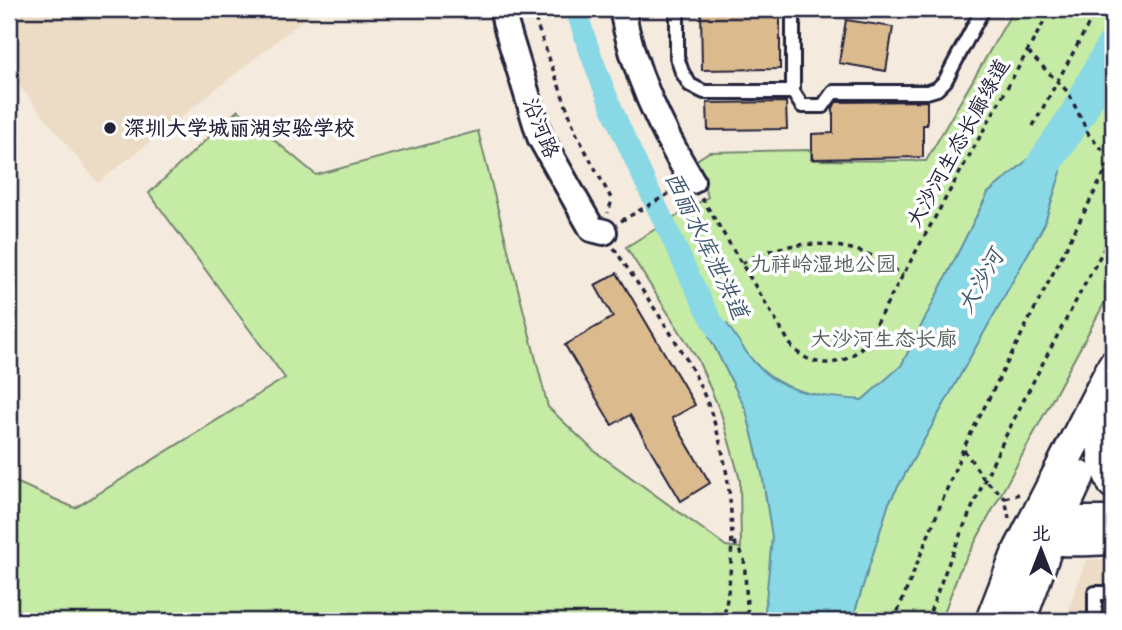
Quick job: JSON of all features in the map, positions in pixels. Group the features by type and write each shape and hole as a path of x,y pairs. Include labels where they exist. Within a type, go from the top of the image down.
{"street":[{"name":"沿河路","path":"503,9 540,137 592,229 604,232"},
{"path":"622,9 633,53 683,186"},
{"path":"1020,621 1045,530 1113,366"},
{"path":"992,621 1004,586 1045,530 1107,421"},
{"path":"1107,421 1104,462 1113,483"},
{"path":"1045,530 1113,522"},
{"path":"1045,530 1113,539"}],"lane":[{"path":"677,9 677,57 690,85 704,92 793,92"},
{"path":"793,9 793,92 802,106 823,106 833,92 927,92 937,89 946,81 983,9"},
{"path":"1095,621 1095,593 1113,593"}],"path":[{"path":"534,9 537,25 576,133 612,200 604,232 685,358 703,393 718,436 732,506 733,540 723,621"},
{"name":"大沙河生态长廊绿道","path":"683,186 742,264 792,347 806,359 824,363 842,362 861,348 1051,9"},
{"path":"1033,126 1097,9"},
{"path":"894,621 963,449 1112,159 1089,135 1068,92 1028,52"},
{"path":"604,232 683,186"},
{"path":"927,621 940,582 984,479 1113,232"},
{"path":"742,264 758,254 781,247 808,244 850,250 875,258 903,275"},
{"path":"963,449 984,479 1004,498"},
{"path":"733,540 744,557 748,621"}],"shaded area":[{"name":"深圳大学城丽湖实验学校","path":"9,9 317,9 98,183 9,73"},
{"path":"1113,559 1113,621 1065,621 1086,560"}],"green space":[{"path":"1014,9 1113,9 1113,287 959,572 941,621 9,621 9,479 75,508 285,378 149,193 238,110 316,175 478,131 548,407 593,450 726,546 741,548 740,480 721,413 698,360 626,247 708,197 695,161 709,152 811,150 811,160 926,161"}],"water":[{"path":"1037,152 1059,161 1061,172 1044,225 889,503 852,621 764,621 772,537 762,474 746,410 709,336 727,324 756,364 778,382 819,395 862,400 901,366 988,193"}],"building":[{"path":"701,9 780,9 780,69 702,70"},
{"path":"846,20 893,27 886,71 839,63"},
{"path":"927,101 927,125 923,125 923,157 812,159 812,134 833,133 833,108 836,102"},
{"path":"786,102 787,129 708,130 707,103"},
{"path":"617,273 695,405 672,418 710,483 681,501 630,415 612,425 565,345 613,317 595,285"}],"waterway":[{"name":"西丽水库泄洪道","path":"576,9 605,92 628,146 696,291 733,353"},
{"name":"大沙河","path":"1025,198 1078,113 1113,47"}],"place":[{"name":"深圳大学城丽湖实验学校","path":"110,128"}],"park label":[{"name":"九祥岭湿地公园","path":"823,264"},
{"name":"大沙河生态长廊","path":"884,339"}]}
